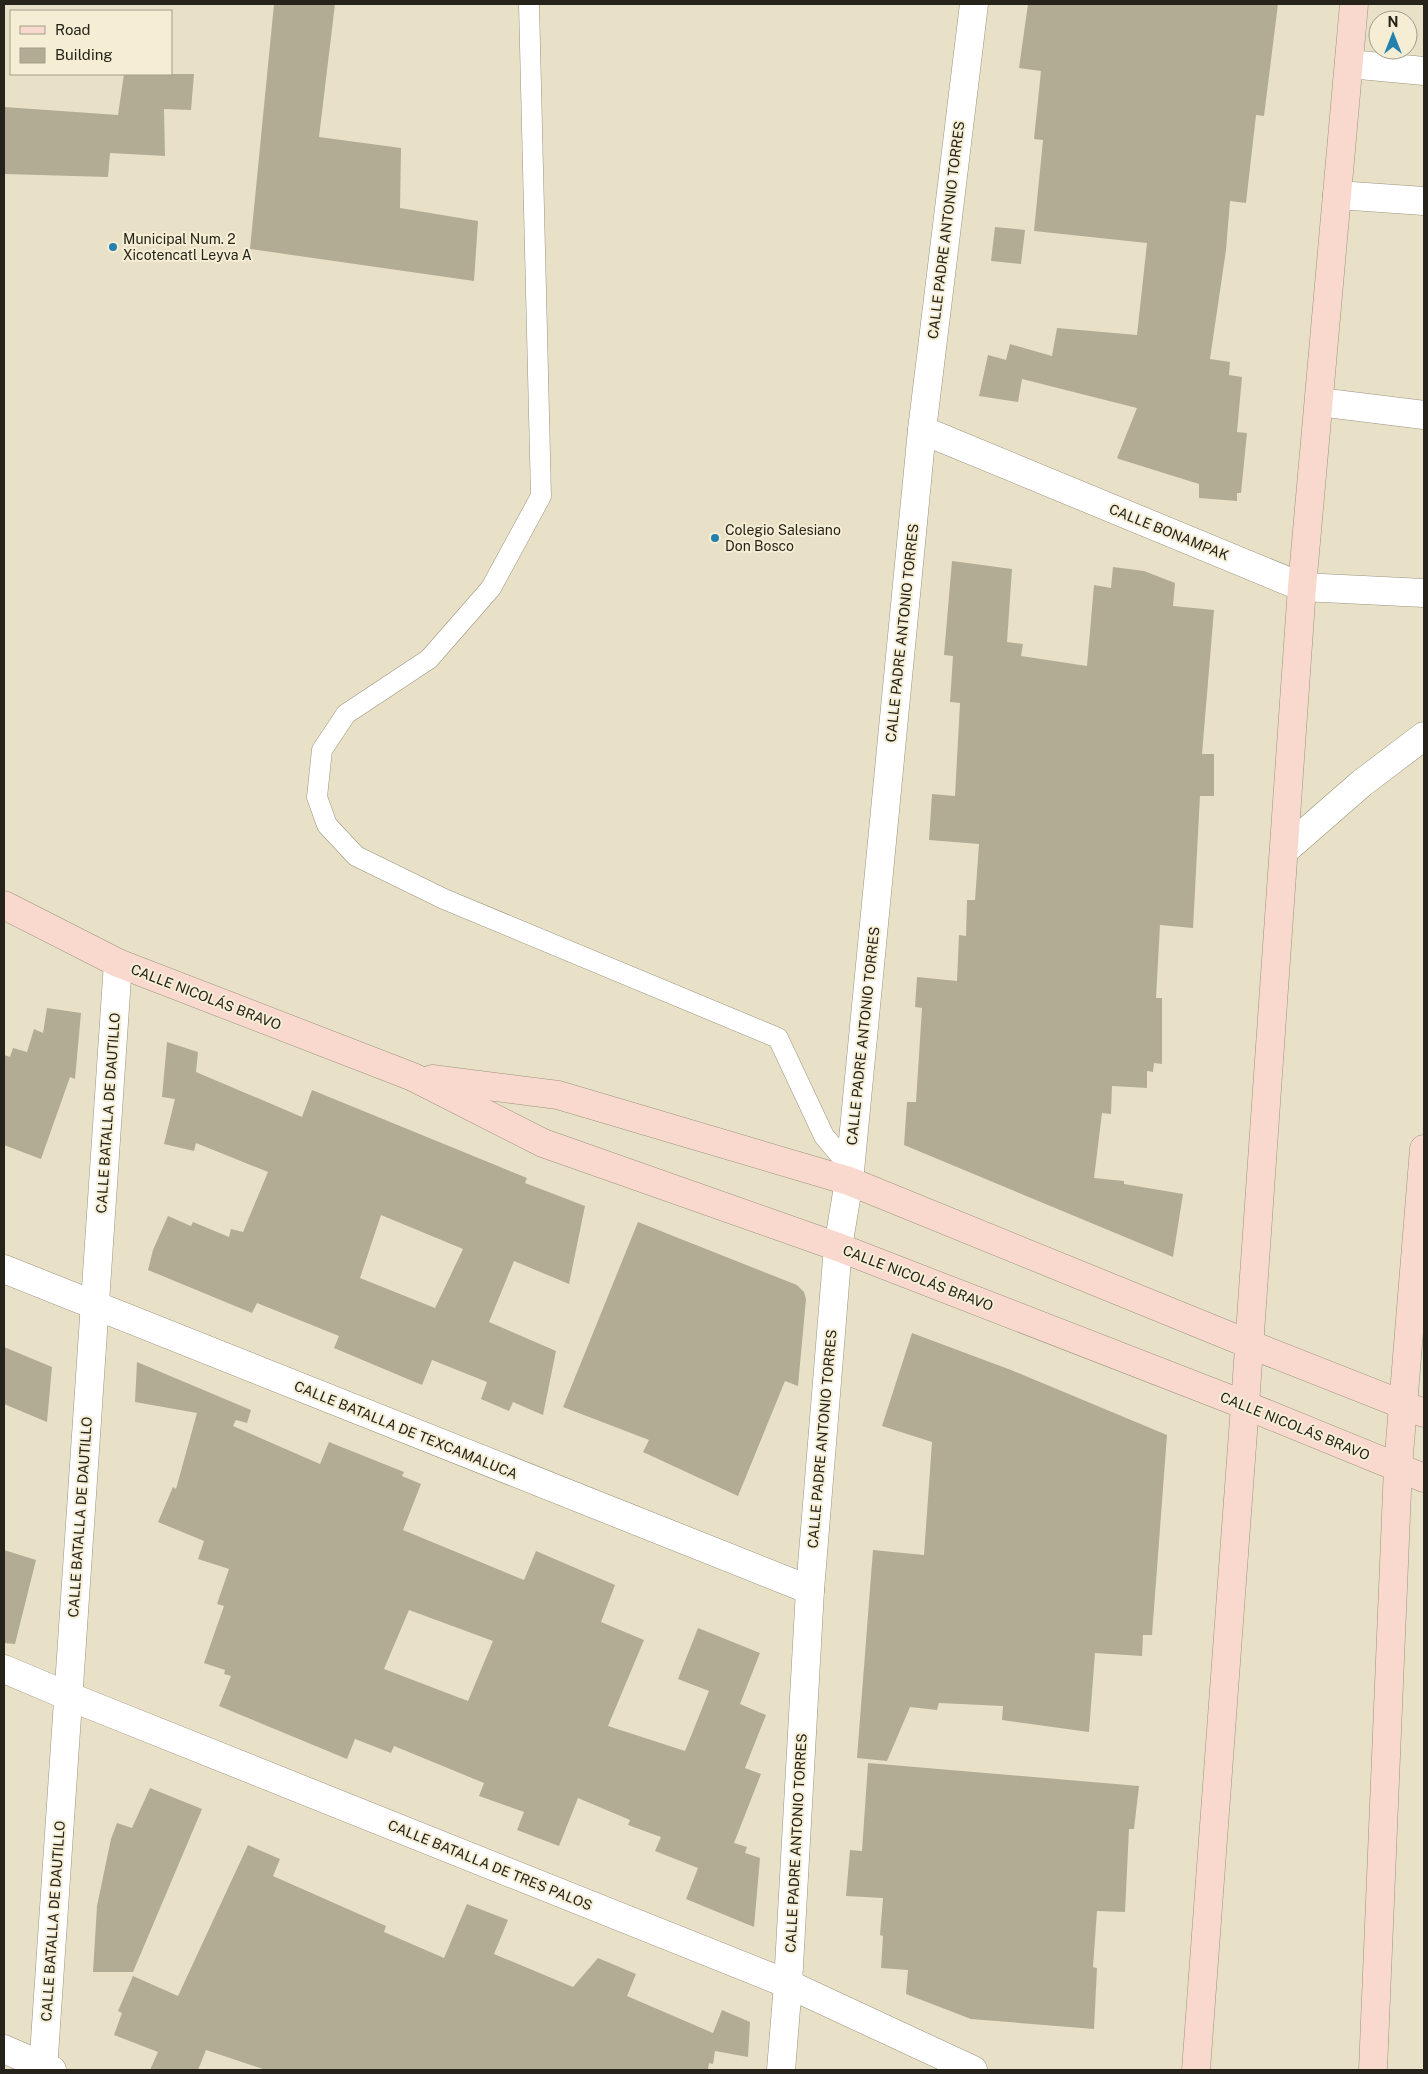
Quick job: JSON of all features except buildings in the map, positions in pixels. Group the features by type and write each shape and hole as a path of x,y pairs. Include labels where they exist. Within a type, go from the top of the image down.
{"main road":[{"path":"1196,2070 1245,1406 1302,586 1354,4"},
{"name":"CALLE NICOLÁS BRAVO","path":"4,904 118,963 413,1077 542,1143 838,1247 1424,1478"},
{"name":"CALLE NICOLÁS BRAVO","path":"413,1077 558,1095 849,1174 1249,1344 1414,1409"},
{"path":"1373,2070 1398,1467 1414,1409 1424,1149"}],"street":[{"name":"CALLE PADRE ANTONIO TORRES","path":"781,2070 788,1984 810,1590 838,1247 849,1174 922,430 974,4"},
{"path":"1349,64 1424,71"},
{"path":"1337,195 1424,201"},
{"path":"1319,402 1424,415"},
{"name":"CALLE BONAMPAK","path":"922,430 1302,586 1424,592"},
{"path":"1284,852 1362,783 1424,736"},
{"name":"CALLE BATALLA DE DAUTILLO","path":"46,2069 68,1696 118,963"},
{"name":"CALLE BATALLA DE TEXCAMALUCA","path":"4,1269 810,1590"},
{"name":"CALLE BATALLA DE TRES PALOS","path":"4,1669 788,1984 973,2070"},
{"path":"4,2049 46,2069"}],"lane":[{"path":"529,4 542,496 491,588 429,659 346,714 322,750 317,797 327,825 356,856 444,899 778,1038 824,1136 849,1174"}],"place":[{"name":"Municipal Num. 2 Xicotencatl Leyva A","path":"113,247"},
{"name":"Colegio Salesiano Don Bosco","path":"715,538"}]}
